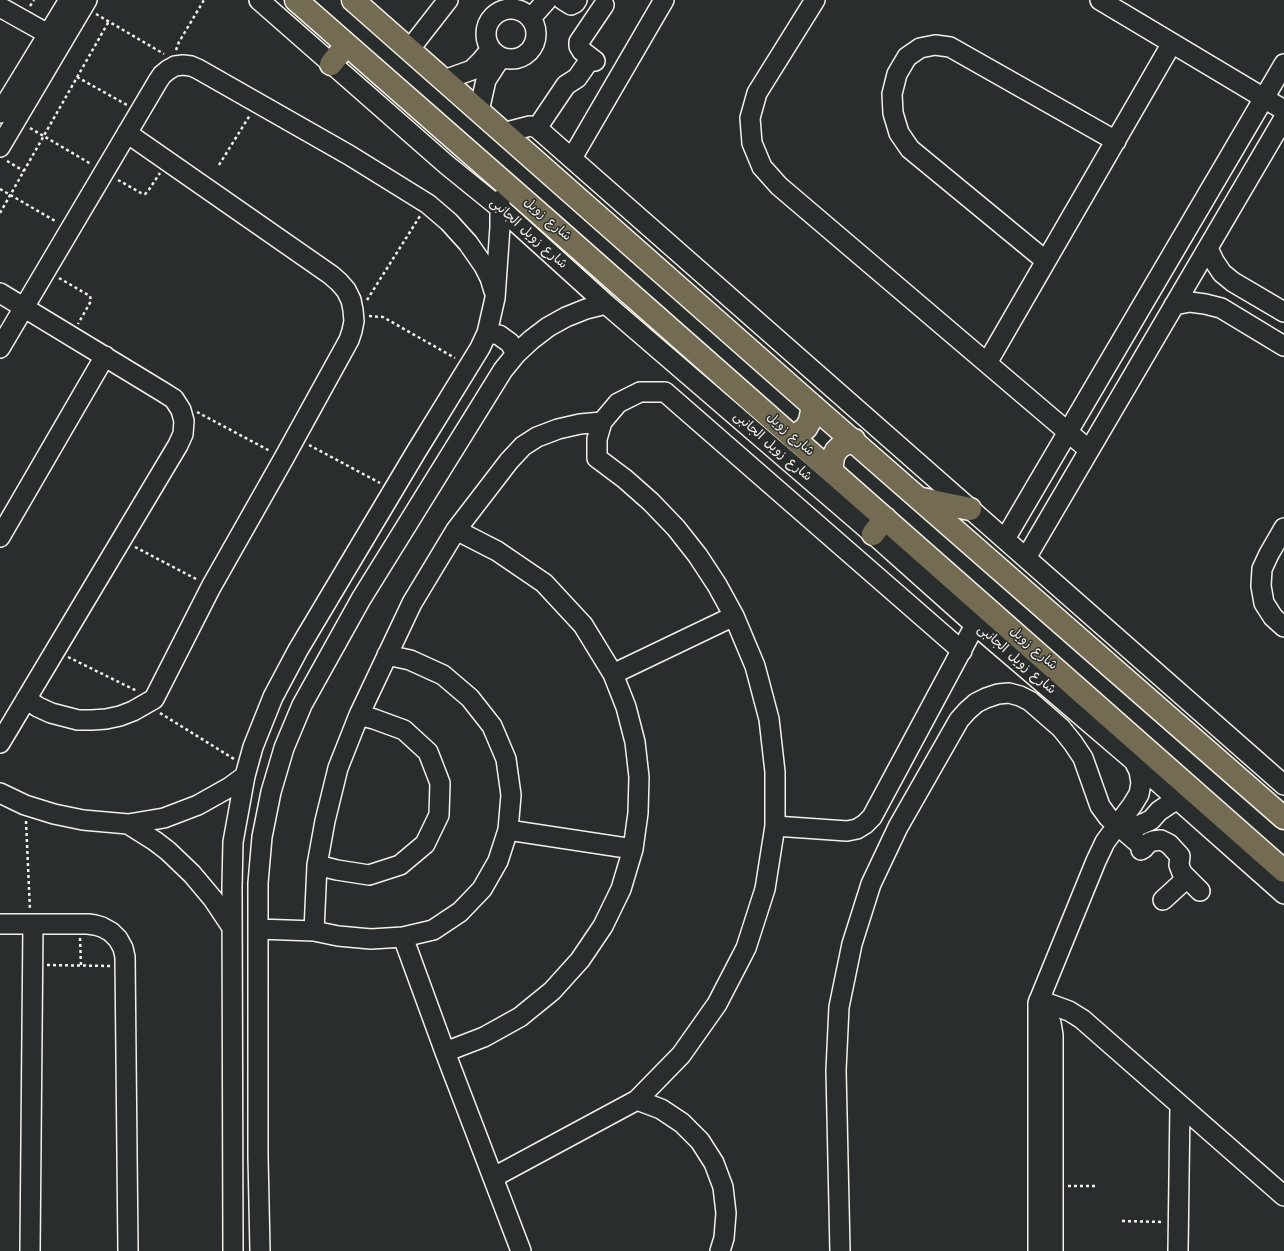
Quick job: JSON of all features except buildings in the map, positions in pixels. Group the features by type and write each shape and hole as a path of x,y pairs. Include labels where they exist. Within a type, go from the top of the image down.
{"main road":[{"name":"شارع زويل","path":"296,0 832,471 879,526 1284,871"},
{"path":"353,0 813,406 854,440 1284,818"},
{"path":"330,64 346,44"},
{"path":"793,438 806,428 810,421 813,406"},
{"path":"832,471 833,457 836,451 841,446 854,440"},
{"path":"921,499 970,509"}],"street":[{"name":"شارع زويل الجانبى","path":"259,0 330,64 447,165 500,208 606,304 879,526 975,625 1134,761 1284,894"},
{"path":"410,50 448,0"},
{"path":"531,18 547,0"},
{"path":"563,0 571,5 577,0"},
{"path":"572,158 664,0"},
{"path":"815,0 757,93 750,118 750,124 752,144 762,167 780,186 1089,450"},
{"path":"1100,0 1284,110"},
{"path":"0,113 48,34 80,2"},
{"path":"3,154 80,2"},
{"path":"537,128 566,85 577,78 593,59 582,51 579,46 579,42 604,5"},
{"path":"0,6 48,34"},
{"path":"514,8 531,18 534,24 536,37 531,49 526,54 514,59 507,59 496,53 487,43 486,30 495,13 501,10 514,8"},
{"path":"987,363 1172,43"},
{"path":"1046,261 910,149 899,133 893,113 892,94 897,74 907,57 920,48 935,45 950,47 1116,141"},
{"path":"444,80 472,70 482,61 496,53"},
{"path":"479,111 486,80 496,53"},
{"path":"1005,539 1284,64"},
{"path":"0,348 162,75 175,66 183,65 198,69 370,166 428,204 450,222 476,254 490,278 495,298"},
{"path":"1026,558 1284,118"},
{"path":"504,133 530,126 537,128 1284,785"},
{"path":"26,699 51,713 71,718 92,720 120,716 150,702 211,587 349,340 354,321 352,305 346,290 331,275 127,133"},
{"path":"233,1251 233,842 246,771 253,747 273,697 298,650 393,490 480,348 487,333 495,298 500,227 500,179"},
{"path":"1208,248 1222,273 1234,282 1284,312"},
{"path":"0,293 163,392 174,400 181,410 184,421 183,434 178,445 0,743"},
{"path":"1174,305 1190,302 1221,308 1284,346"},
{"path":"260,1251 258,1156 258,883 261,844 269,799 284,748 302,705 361,599 503,370 516,354 548,327 566,317 586,309 606,304"},
{"path":"487,333 500,335 510,343 516,354"},
{"path":"0,537 104,356"},
{"path":"494,1177 637,1100 681,1055 717,1004 746,948 765,889 774,826 775,772 769,718 755,666 734,616 717,585 698,556 676,528 646,498 625,479 596,458 597,439 602,422 618,403 640,392 665,392 962,651"},
{"path":"314,931 317,866 325,821 338,768 359,715 412,603 456,530 509,461 523,446 537,437 558,429 580,424 602,422"},
{"path":"1284,528 1262,569 1260,586 1264,603 1273,617 1284,627"},
{"path":"445,1052 484,1037 520,1016 552,991 580,960 603,926 621,888 633,849 638,813 638,770 635,742 626,707 613,674 583,625 544,583 497,551 456,530"},
{"path":"613,674 734,616"},
{"path":"774,826 847,831 857,829 865,824 872,817 975,625"},
{"path":"258,929 314,931 371,940 403,937 433,930 460,912 482,889 498,861 508,830 511,795 506,759 492,726 470,698 443,675 410,660 387,655"},
{"path":"840,1251 836,1070 839,1007 852,944 872,884 898,827 959,720 967,711 986,698 998,694 1009,693 1030,701 1073,742 1083,758 1100,806 1108,817 1142,849 1150,842 1156,840 1169,844 1180,856 1180,870 1200,891"},
{"path":"317,866 369,875 400,866 425,844 439,815 440,783 428,752 404,730 374,718 359,715"},
{"path":"1038,1251 1039,1002 1096,860 1105,842 1139,794 1141,782 1139,771 1134,761"},
{"path":"0,793 25,805 68,817 98,822 128,824 164,818 198,806 230,787 246,771"},
{"path":"1117,826 1135,827 1151,820 1168,805 1178,800"},
{"path":"128,824 155,841 180,862 203,886 232,926"},
{"path":"508,830 633,849"},
{"path":"1163,900 1187,878"},
{"path":"0,924 95,925 111,932 118,939 123,948 125,957 128,1251"},
{"path":"30,1251 33,965 32,924"},
{"path":"403,937 521,1251"},
{"path":"1039,1002 1069,1011 1082,1020 1284,1196"},
{"path":"1039,1002 1051,1023 1053,1035 1053,1251"},
{"path":"637,1100 661,1109 682,1123 700,1141 714,1163 723,1187 726,1213 724,1238 720,1251"},
{"path":"1178,1251 1180,1105"}],"path":[{"path":"175,66 175,54 179,42 204,0"},
{"path":"80,2 163,53 175,66"},
{"path":"0,213 109,21"},
{"path":"77,77 140,112"},
{"path":"219,165 258,103"},
{"path":"3,154 24,171"},
{"path":"0,190 70,230"},
{"path":"354,321 428,204"},
{"path":"46,270 88,294 91,298 91,301 71,336"},
{"path":"354,321 359,318 371,316 383,317 469,366"},
{"path":"174,400 284,458"},
{"path":"295,438 393,490"},
{"path":"121,539 211,587"},
{"path":"55,650 150,702 246,771"},
{"path":"25,805 32,924"},
{"path":"80,924 81,966"},
{"path":"33,965 125,966"},
{"path":"1053,1186 1098,1186"},
{"path":"1122,1221 1179,1222"}]}
